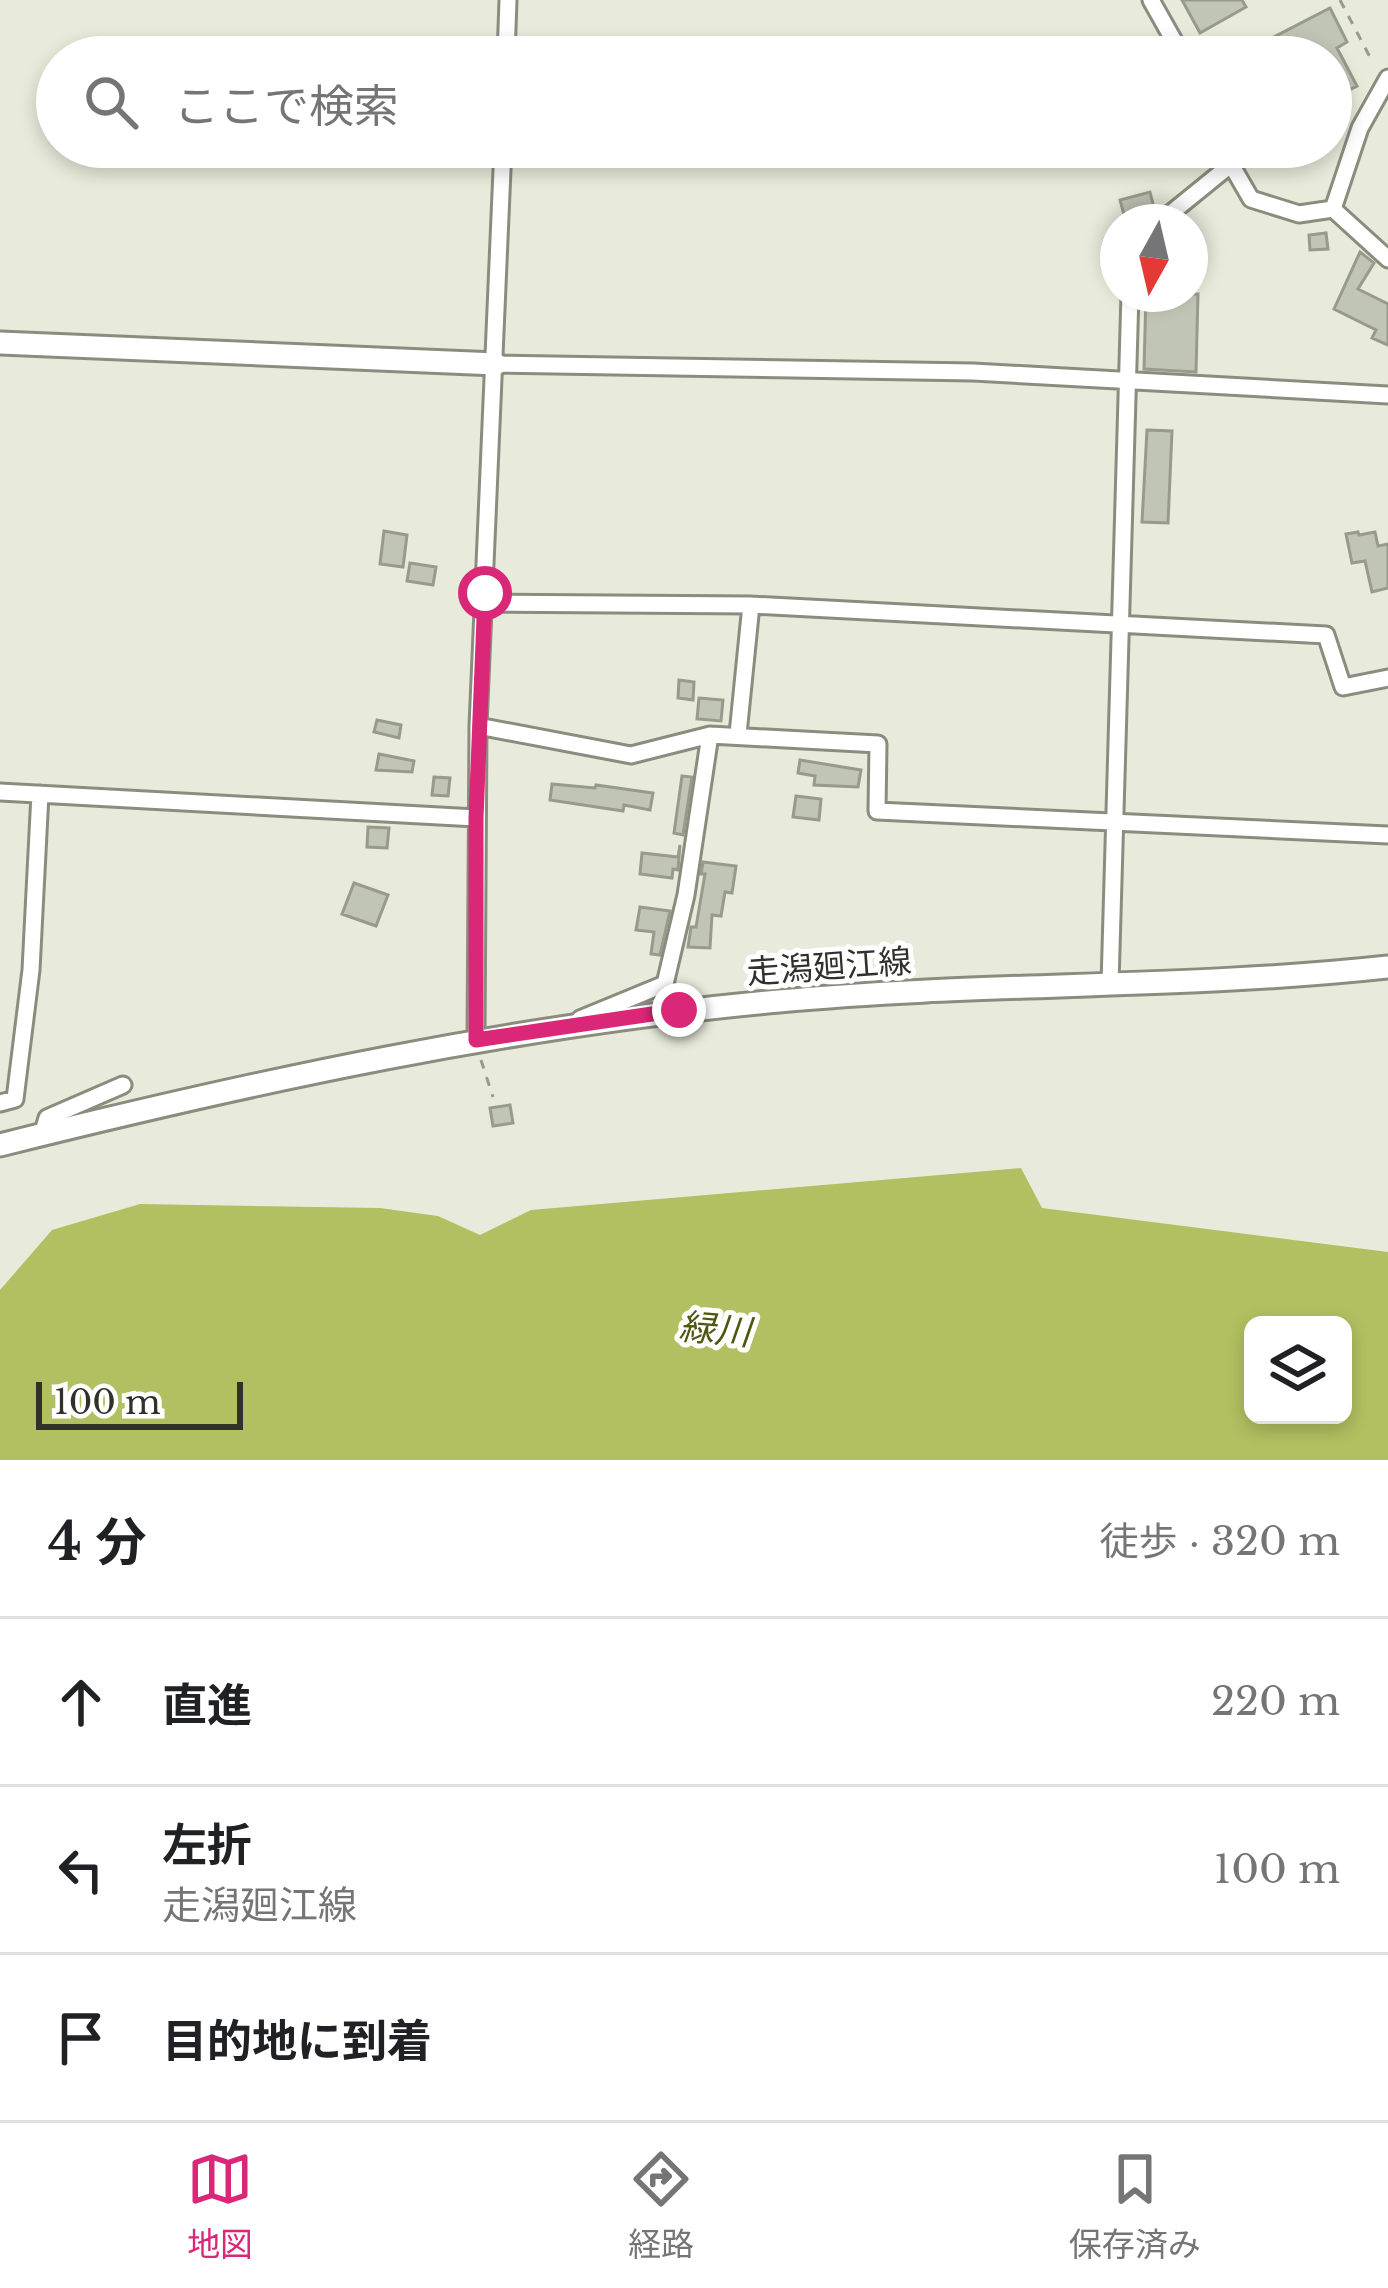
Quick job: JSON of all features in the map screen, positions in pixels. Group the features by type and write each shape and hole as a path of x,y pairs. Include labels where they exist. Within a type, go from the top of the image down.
{"main road":[{"path":"0,343 496,364"},
{"name":"走潟廻江線","path":"0,1145 147,1108 476,1040 562,1027 785,1000 1388,967"}],"street":[{"path":"507,36 508,0"},
{"path":"1151,0 1171,36"},
{"path":"1352,152 1388,78"},
{"path":"476,1040 478,726 502,168"},
{"path":"1182,204 1227,168"},
{"path":"1230,168 1251,200 1264,207 1299,214 1333,209"},
{"path":"1333,209 1347,168"},
{"path":"1333,209 1388,259"},
{"path":"1110,984 1129,312"},
{"path":"496,364 974,372 1388,395"},
{"path":"484,603 751,605 1326,635 1342,687 1388,678"},
{"path":"738,734 751,605"},
{"path":"478,726 632,755 710,735 878,744 878,811 1388,835"},
{"path":"562,1027 664,984 686,895 710,735"},
{"path":"0,792 476,818"},
{"path":"0,1103 15,1099 32,970 40,794"},
{"path":"42,1135 47,1118 123,1085"}],"path":[{"path":"1340,0 1372,61"},
{"path":"476,1040 493,1097"}],"water":[{"name":"緑川","path":"1021,1168 1042,1208 1388,1252 1388,1460 0,1460 0,1290 52,1230 140,1204 380,1208 438,1216 480,1235 531,1210"}],"building":[{"path":"1182,0 1242,0 1246,7 1200,33"},
{"path":"1330,8 1344,36 1276,36"},
{"path":"1150,192 1153,204 1121,204 1120,200"},
{"path":"1326,233 1328,249 1310,250 1309,235"},
{"path":"1360,252 1374,263 1358,289 1388,304 1388,345 1372,338 1376,330 1334,309"},
{"path":"1146,312 1198,312 1196,372 1144,369"},
{"path":"1147,430 1172,431 1168,523 1142,522"},
{"path":"384,531 407,535 403,567 380,564"},
{"path":"1375,532 1378,546 1388,544 1388,588 1372,592 1365,561 1352,563 1346,534"},
{"path":"410,563 436,567 433,585 407,581"},
{"path":"679,680 694,682 693,700 678,698"},
{"path":"699,698 723,700 721,721 697,719"},
{"path":"377,720 401,725 399,738 374,732"},
{"path":"379,754 414,761 412,772 376,770"},
{"path":"800,760 861,770 858,787 814,785 815,776 798,773"},
{"path":"682,776 692,777 683,835 674,833"},
{"path":"434,777 450,778 448,796 432,795"},
{"path":"552,784 653,793 650,810 624,805 623,811 550,800"},
{"path":"796,796 821,799 819,820 793,817"},
{"path":"368,827 389,828 387,848 367,847"},
{"path":"680,845 678,870 673,869 672,878 640,874 642,853 678,857"},
{"path":"703,862 736,866 732,893 725,892 721,916 712,915 710,948 688,947 691,927 696,927"},
{"path":"354,883 388,895 376,926 342,914"},
{"path":"640,907 670,911 660,955 651,954 654,932 636,930"},
{"path":"510,1105 513,1123 493,1126 490,1108"}],"route":[{"path":"485,593 476,818 476,1040 679,1010"}]}
